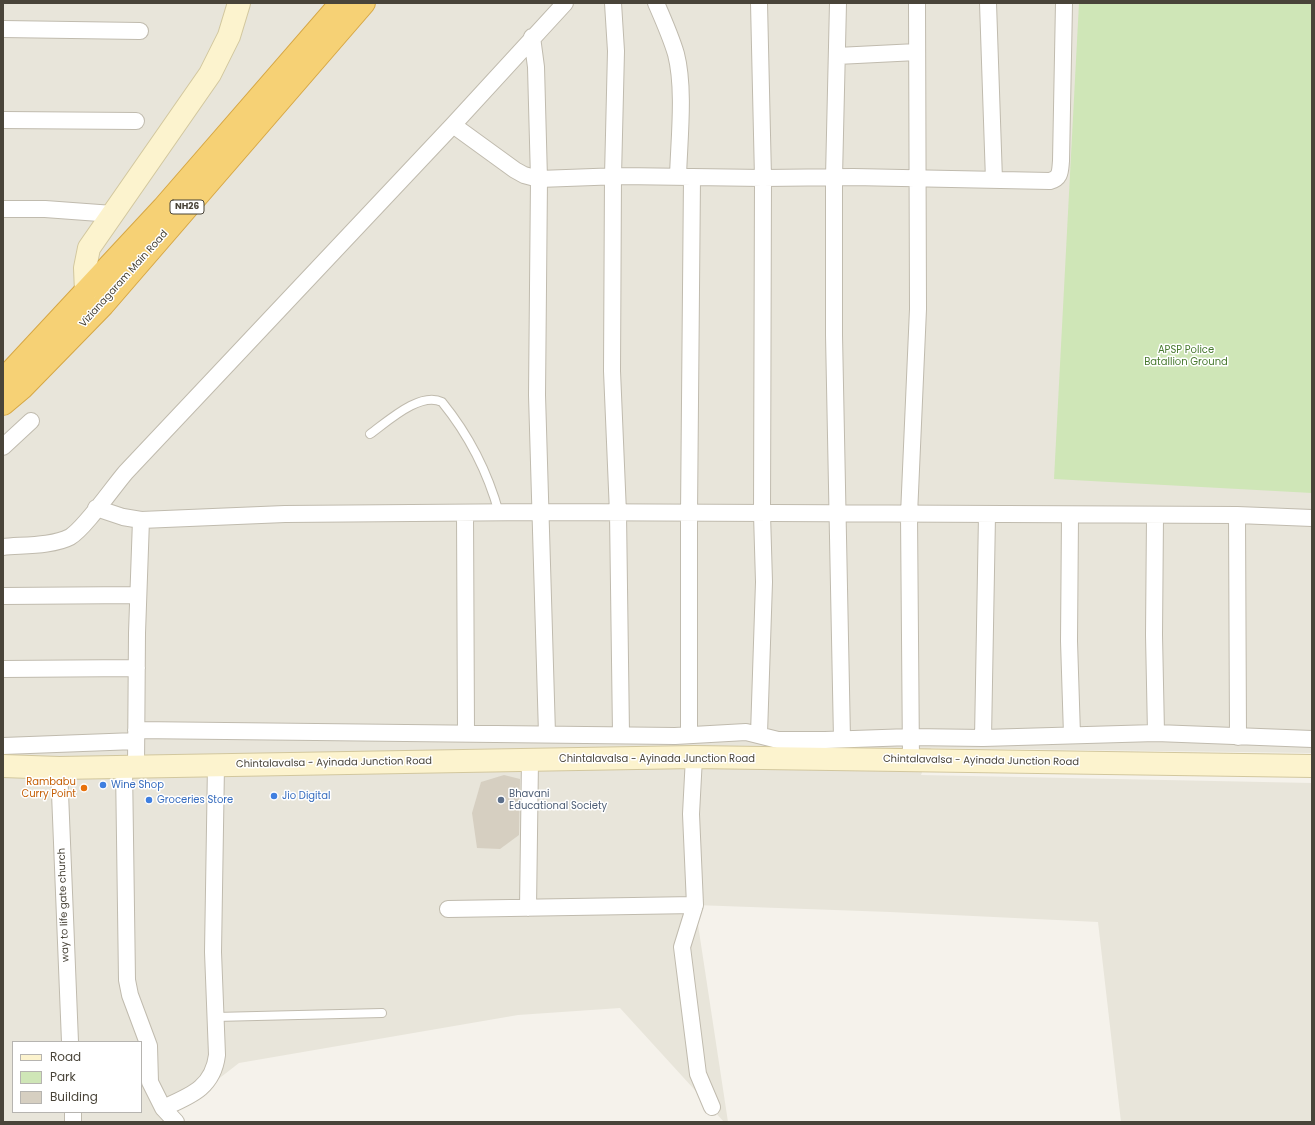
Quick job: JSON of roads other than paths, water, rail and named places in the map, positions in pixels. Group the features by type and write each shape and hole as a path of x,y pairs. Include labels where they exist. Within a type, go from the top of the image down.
{"highway":[{"name":"Vizianagaram Main Road","path":"3,380 163,208 341,3"},
{"name":"Vizianagaram Main Road","path":"3,404 22,388 103,304 364,3"}],"main road":[{"path":"86,292 85,268 89,248 171,133 210,74 228,36 239,3"},
{"name":"Chintalavalsa - Ayinada Junction Road","path":"3,766 59,768 694,757 1312,766"}],"street":[{"path":"3,547 42,543 71,536 89,519 96,508 126,472 162,432 453,125 564,3"},
{"path":"613,3 616,51 613,176 612,370 618,513 621,734"},
{"path":"656,3 676,55 679,72 685,177 690,735"},
{"path":"758,734 764,582 762,514 763,178 759,3"},
{"path":"838,3 834,177 834,335 842,739"},
{"path":"911,760 909,515 918,309 917,3"},
{"path":"988,3 994,180"},
{"path":"453,125 516,170 524,175 539,179 613,176 1050,180 1059,176 1062,161 1064,3"},
{"path":"3,28 140,31"},
{"path":"532,37 536,67 539,179 537,394 539,512 547,734"},
{"path":"837,56 917,52"},
{"path":"3,120 136,121"},
{"path":"3,209 45,209 113,214"},
{"path":"3,447 30,421"},
{"path":"96,508 123,518 141,520 285,514 539,512 1070,516 1237,515 1312,518"},
{"path":"465,513 466,733"},
{"path":"983,738 987,515"},
{"path":"1237,515 1238,736"},
{"path":"1070,516 1068,641 1072,735"},
{"path":"1155,516 1154,635 1156,733"},
{"path":"141,520 138,595 136,736 130,766 127,980 130,995 149,1046 150,1082 163,1108 176,1122"},
{"path":"3,596 138,595"},
{"path":"3,669 137,668"},
{"path":"3,746 136,736 466,733 690,735 720,732 758,734 778,740 911,737 983,738 1156,733 1312,739"},
{"path":"694,757 691,814 695,905 682,947 698,1074 712,1107"},
{"path":"528,908 530,760"},
{"path":"163,1108 193,1095 212,1076 217,1055 213,952 216,765"},
{"name":"way to life gate church","path":"59,768 70,1041"},
{"path":"448,909 695,905"}],"lane":[{"path":"370,434 412,404 431,399 442,402 450,412 486,473 499,513"},
{"path":"215,1018 382,1013"}],"place":[{"name":"Wine Shop","path":"103,785"},
{"name":"Rambabu Curry Point","path":"84,788"},
{"name":"Jio Digital","path":"274,796"},
{"name":"Groceries Store","path":"149,800"},
{"name":"Bhavani Educational Society","path":"501,800"}],"park label":[{"name":"APSP Police Batallion Ground","path":"1186,356"}]}
